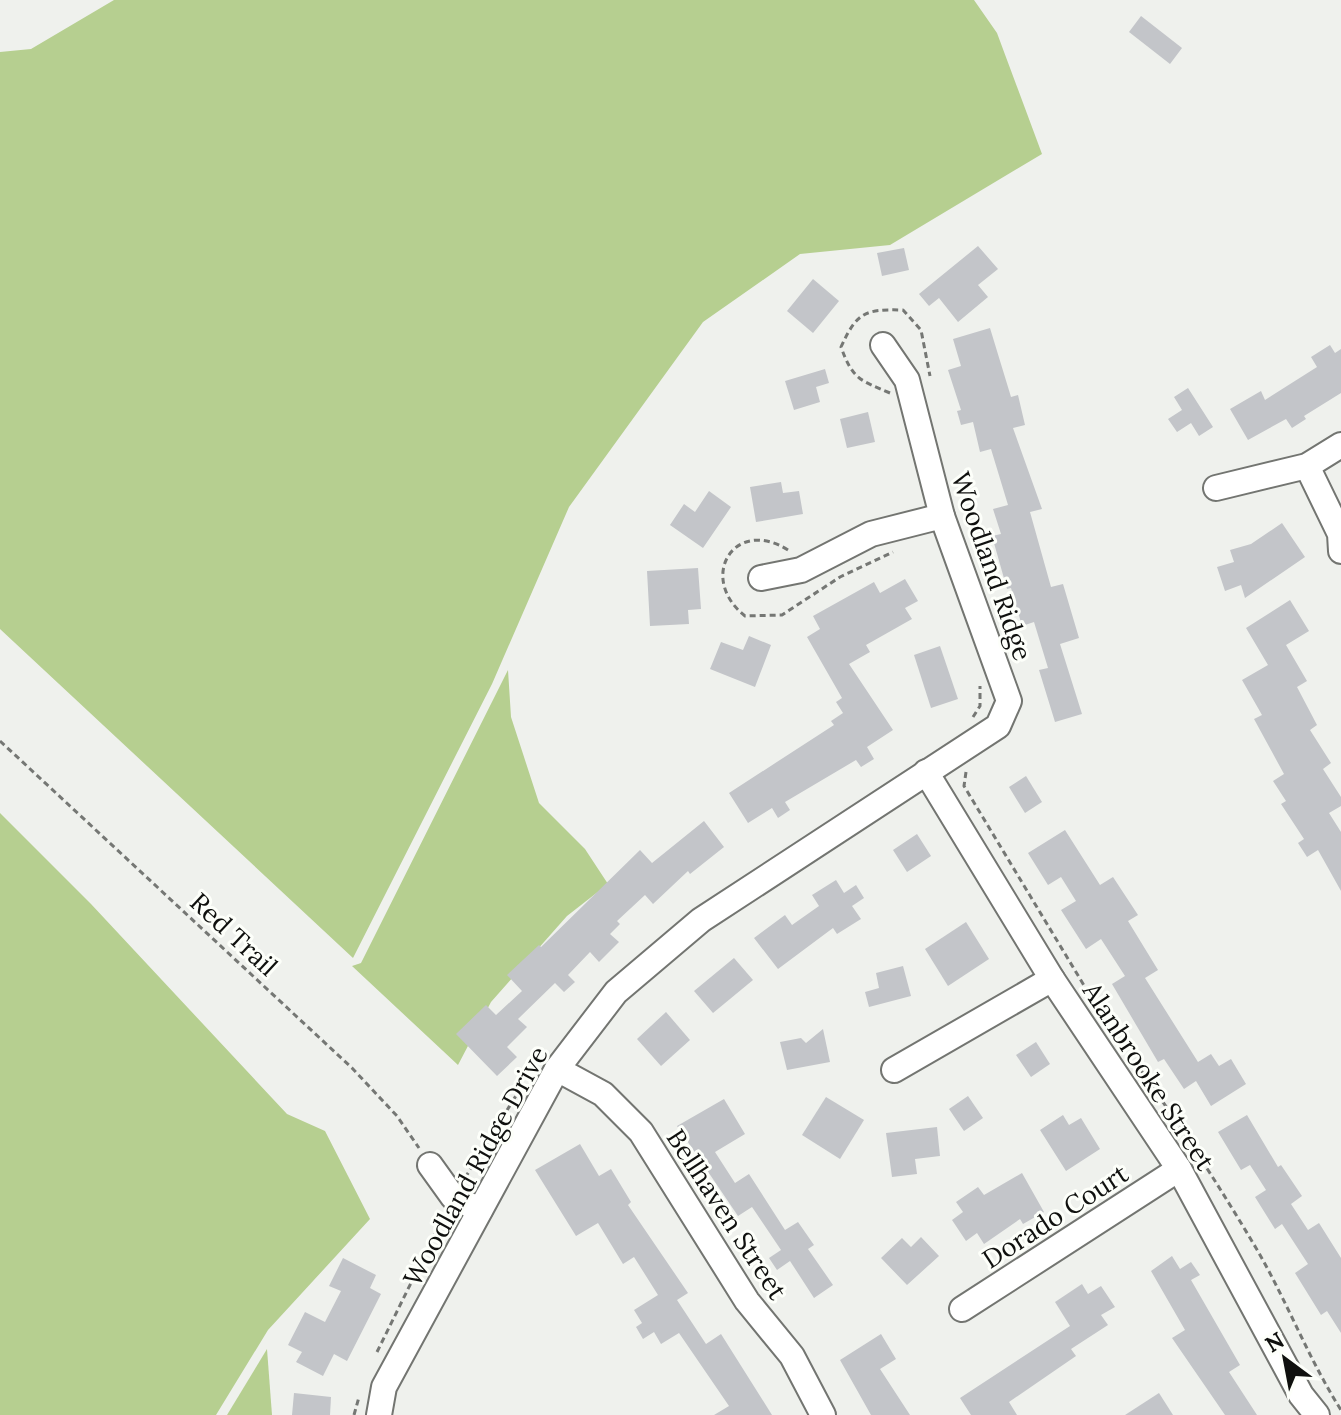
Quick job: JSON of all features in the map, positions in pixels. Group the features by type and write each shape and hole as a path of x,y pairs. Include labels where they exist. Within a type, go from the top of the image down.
{"street":[{"name":"Woodland Ridge","path":"883,345 907,380 942,516 1009,701 998,726 926,772"},
{"path":"1216,488 1307,466 1341,445"},
{"path":"1307,466 1340,534 1341,551"},
{"path":"761,578 801,570 871,534 942,516"},
{"name":"Alanbrooke Street","path":"926,772 1052,979 1179,1169 1301,1395 1317,1415"},
{"name":"Woodland Ridge Drive","path":"379,1415 384,1387 557,1069 616,992 701,920 926,772"},
{"path":"894,1070 1052,979"},
{"name":"Bellhaven Street","path":"557,1069 603,1094 641,1132 747,1301 792,1356 823,1415"},
{"path":"430,1165 453,1197 480,1210"},
{"name":"Dorado Court","path":"962,1309 1179,1169"}],"path":[{"name":"Red Trail","path":"0,741 352,1068 397,1116 430,1165"}],"green space":[{"path":"114,0 974,0 997,33 1042,154 890,245 800,254 703,322 569,507 492,684 353,958 0,629 0,52 31,49"},
{"path":"508,670 511,717 539,803 585,849 608,884 567,916 491,1002 458,1065 352,966 361,963"},
{"path":"0,813 91,904 287,1114 325,1131 370,1219 268,1330 216,1415 0,1415"},
{"path":"267,1349 272,1415 227,1415"}],"building":[{"path":"1141,16 1182,48 1170,64 1129,32"},
{"path":"978,246 998,269 978,285 988,297 958,322 939,298 929,306 919,294"},
{"path":"904,248 909,270 882,276 877,253"},
{"path":"813,279 839,301 813,333 787,311"},
{"path":"990,328 1011,397 1018,395 1025,425 1013,428 1042,509 1030,512 1051,587 1063,584 1079,638 1060,644 1082,714 1055,722 1039,670 1048,668 1034,622 1022,626 1011,588 1007,589 992,536 1001,534 993,509 1008,505 991,449 980,452 973,422 961,425 957,411 961,410 948,370 961,366 953,339"},
{"path":"1330,345 1335,353 1341,349 1341,393 1304,416 1306,419 1292,428 1286,419 1248,440 1230,409 1261,391 1265,400 1317,367 1311,357"},
{"path":"825,369 829,383 816,387 820,402 794,410 785,381"},
{"path":"1188,388 1213,427 1199,436 1191,423 1177,432 1168,419 1182,410 1174,397"},
{"path":"868,412 875,442 847,448 840,419"},
{"path":"781,482 783,493 799,491 803,514 756,522 750,487"},
{"path":"709,491 731,507 703,548 670,525 684,504 695,512"},
{"path":"1282,523 1305,557 1245,598 1241,585 1225,591 1217,567 1234,562 1230,550 1251,544"},
{"path":"698,568 701,609 688,610 689,624 650,626 647,571"},
{"path":"905,579 918,601 905,608 912,619 866,645 870,652 849,664 893,730 867,747 874,759 861,767 856,760 785,802 790,810 778,818 772,808 748,823 729,793 834,725 831,721 843,713 836,702 842,698 807,637 820,629 813,616 874,582 880,593"},
{"path":"1290,600 1309,631 1286,645 1307,681 1297,687 1317,725 1310,730 1331,763 1323,769 1341,797 1341,806 1329,813 1341,832 1341,891 1318,850 1307,857 1298,843 1304,839 1281,804 1286,801 1273,781 1284,774 1254,719 1262,715 1242,680 1268,665 1246,628"},
{"path":"749,636 771,645 755,687 710,669 721,642 743,650"},
{"path":"940,646 958,699 931,708 914,655"},
{"path":"1026,776 1042,802 1025,813 1009,787"},
{"path":"704,821 724,847 690,874 688,871 653,904 645,895 617,921 620,924 610,934 619,942 599,962 590,952 568,975 575,982 564,992 555,983 518,1019 527,1027 507,1047 517,1057 497,1076 456,1034 486,1005 496,1015 522,991 507,975 539,945 541,947 640,850 652,863"},
{"path":"1065,830 1100,885 1113,877 1138,915 1128,921 1158,970 1145,978 1198,1062 1211,1054 1219,1066 1231,1059 1246,1084 1211,1106 1196,1081 1184,1089 1164,1059 1158,1062 1112,984 1125,976 1101,939 1086,949 1061,910 1076,901 1061,877 1048,885 1028,853"},
{"path":"917,834 931,856 907,872 893,850"},
{"path":"836,880 844,893 856,885 864,898 852,906 861,919 837,934 833,928 778,969 754,938 785,915 792,925 819,906 812,895"},
{"path":"966,922 989,959 948,986 925,949"},
{"path":"734,958 753,980 713,1013 694,991"},
{"path":"903,966 911,996 869,1007 865,992 879,988 876,973"},
{"path":"666,1012 690,1040 661,1066 637,1039"},
{"path":"823,1029 830,1062 787,1070 780,1042 801,1038 806,1043"},
{"path":"1036,1042 1050,1064 1031,1077 1016,1055"},
{"path":"968,1096 983,1118 964,1131 949,1109"},
{"path":"826,1097 864,1120 840,1159 802,1135"},
{"path":"724,1099 745,1134 715,1152 735,1183 749,1174 785,1230 798,1222 814,1245 808,1249 833,1285 814,1298 790,1261 777,1270 769,1258 781,1250 752,1207 738,1216 677,1126"},
{"path":"1063,1115 1069,1125 1081,1118 1100,1149 1066,1171 1040,1130"},
{"path":"1247,1115 1278,1167 1281,1165 1302,1196 1291,1204 1308,1230 1319,1223 1341,1258 1341,1333 1327,1311 1321,1315 1295,1273 1308,1264 1282,1224 1275,1229 1255,1197 1266,1190 1250,1165 1241,1170 1218,1132"},
{"path":"937,1127 940,1156 915,1159 917,1174 892,1177 886,1133"},
{"path":"580,1144 599,1176 611,1169 631,1202 628,1205 688,1293 677,1300 706,1344 721,1334 772,1415 714,1415 729,1406 679,1333 661,1344 654,1332 643,1339 636,1327 642,1323 634,1310 658,1295 634,1257 623,1264 598,1223 576,1236 535,1170"},
{"path":"1022,1173 1044,1212 1023,1224 1020,1219 984,1244 977,1233 966,1241 952,1220 963,1212 956,1202 978,1187 984,1195"},
{"path":"921,1237 939,1256 907,1285 881,1258 902,1238 911,1247"},
{"path":"1172,1256 1180,1269 1191,1262 1200,1275 1191,1280 1240,1365 1229,1372 1257,1415 1225,1415 1172,1338 1185,1330 1151,1271"},
{"path":"343,1258 376,1275 370,1288 381,1294 347,1361 334,1354 323,1376 296,1362 302,1352 288,1345 305,1312 325,1322 341,1291 329,1286"},
{"path":"1082,1284 1088,1294 1101,1286 1115,1307 1101,1315 1108,1325 1071,1349 1076,1356 1009,1402 1017,1415 971,1415 960,1398 1070,1326 1055,1302"},
{"path":"881,1334 896,1359 880,1369 910,1415 871,1415 840,1360"},
{"path":"294,1393 331,1397 330,1415 292,1415"},
{"path":"1159,1393 1173,1415 1125,1415"}]}
